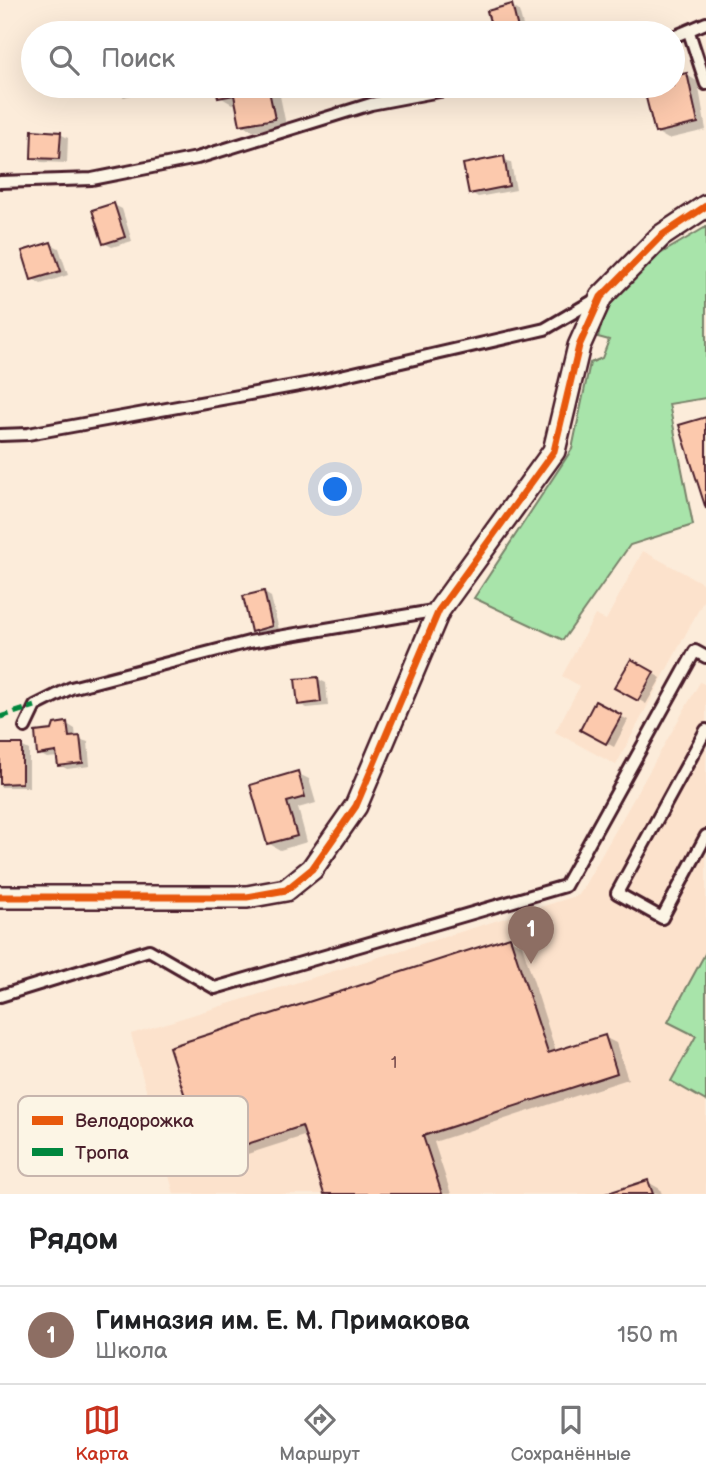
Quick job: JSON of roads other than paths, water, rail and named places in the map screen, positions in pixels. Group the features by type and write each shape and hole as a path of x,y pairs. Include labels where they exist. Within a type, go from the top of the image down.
{"street":[{"path":"0,897 247,897 286,890 312,869 356,806 439,610 554,451 579,346 601,297 661,236 706,206"}],"lane":[{"path":"685,33 706,23"},
{"path":"689,32 706,84"},
{"path":"0,182 92,179 197,158 371,104 403,98"},
{"path":"0,435 28,434 310,383 545,329 601,297"},
{"path":"25,727 35,706 71,688 249,642 439,610"},
{"path":"0,996 149,950 215,988 565,886 695,651 706,657"},
{"path":"706,730 617,893 663,918 706,836"}],"place":[{"name":"Гимназия им. Е. М. Примакова","path":"531,964"}]}
